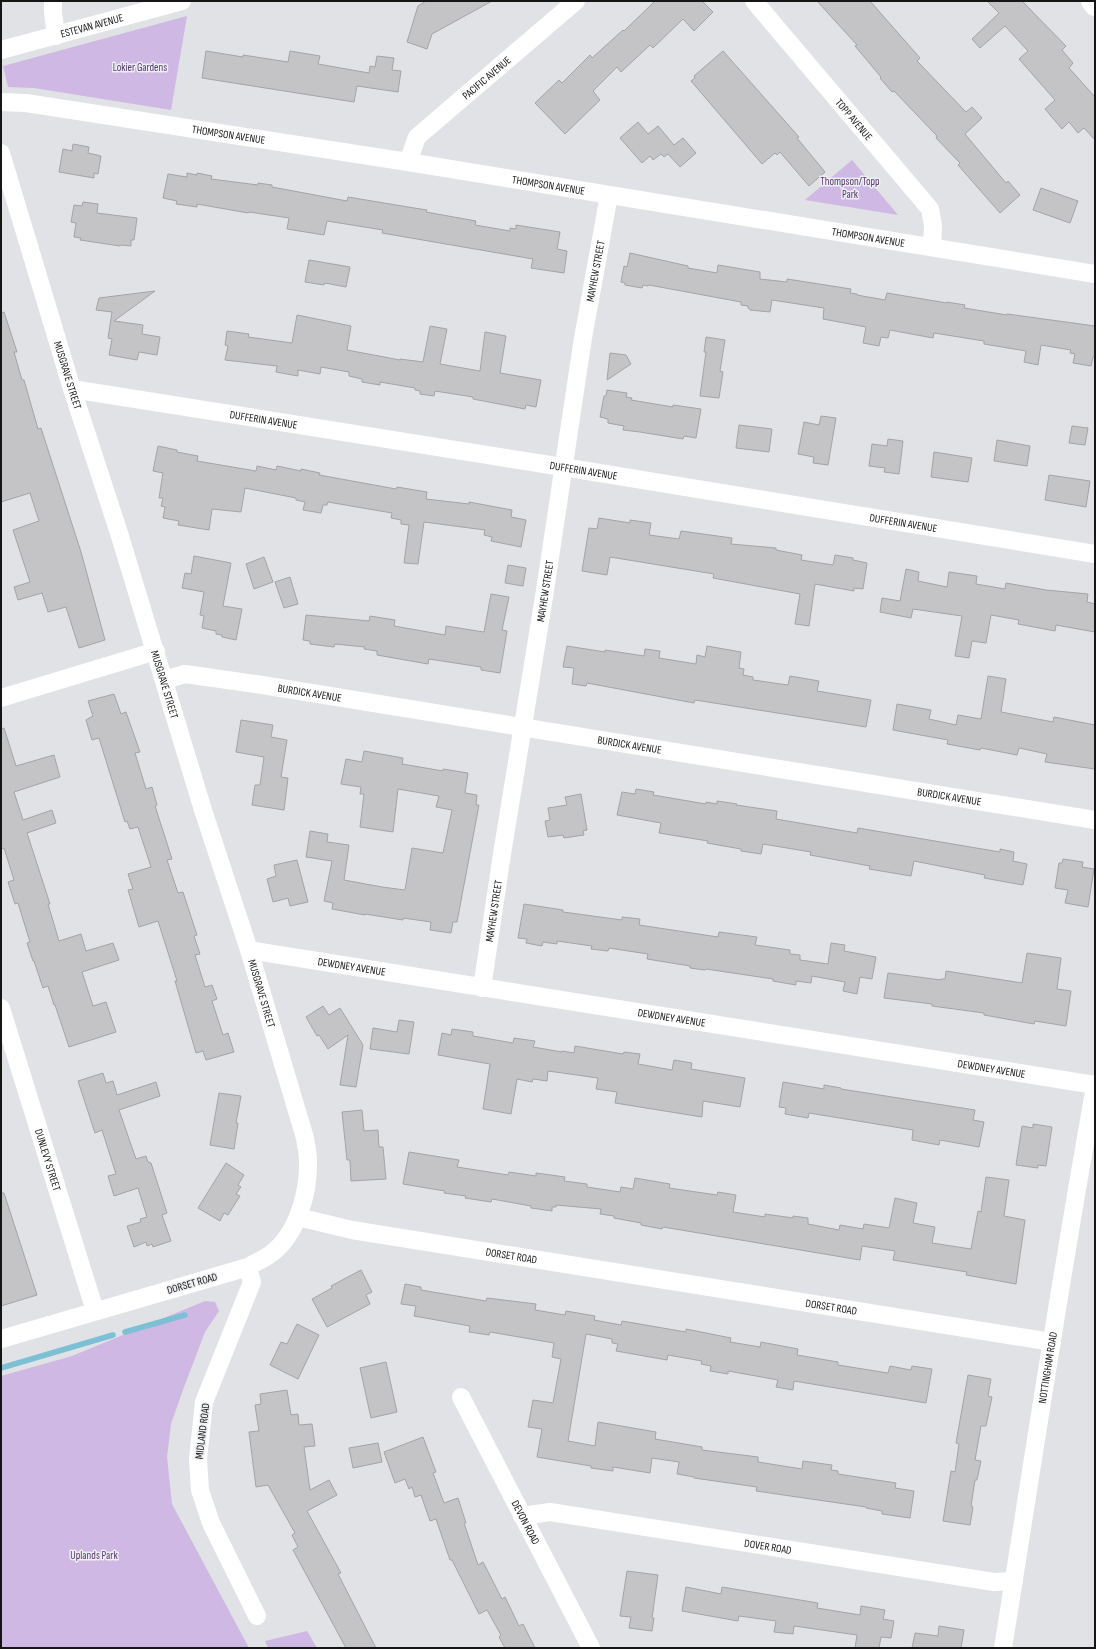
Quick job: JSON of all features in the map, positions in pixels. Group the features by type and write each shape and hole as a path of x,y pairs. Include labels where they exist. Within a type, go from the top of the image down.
{"main road":[{"path":"1092,1 1095,5"}],"street":[{"path":"53,1 56,36"},
{"name":"ESTEVAN AVENUE","path":"1,50 182,1"},
{"name":"PACIFIC AVENUE","path":"408,162 417,138 576,1"},
{"name":"TOPP AVENUE","path":"754,1 930,209 933,226 932,247"},
{"name":"THOMPSON AVENUE","path":"1,102 26,103 408,162 1095,274"},
{"name":"MUSGRAVE STREET","path":"1,153 72,389 156,651 203,810 249,950 305,1138 308,1160 306,1190 298,1217"},
{"name":"MAYHEW STREET","path":"482,988 563,467 609,195"},
{"name":"DUFFERIN AVENUE","path":"72,389 1095,554"},
{"path":"1,698 156,651"},
{"name":"BURDICK AVENUE","path":"164,680 185,674 256,684 1095,820"},
{"name":"DEWDNEY AVENUE","path":"249,950 1095,1086"},
{"name":"DUNLEVY STREET","path":"1,1008 95,1311"},
{"name":"NOTTINGHAM ROAD","path":"1003,1648 1070,1223 1095,1086"},
{"name":"DORSET ROAD","path":"1,1338 248,1267 272,1253 287,1236 298,1217 360,1231 1052,1342"},
{"name":"MIDLAND ROAD","path":"248,1267 252,1282 204,1402 198,1459 200,1490 211,1522 257,1616"},
{"name":"DEVON ROAD","path":"461,1397 591,1648"},
{"name":"DOVER ROAD","path":"522,1516 550,1512 994,1582 1014,1581"}],"green space":[{"name":"Lokier Gardens","path":"187,16 171,110 34,88 8,87 3,66"},
{"name":"Thompson/Topp Park","path":"852,160 898,215 805,200"},
{"name":"Uplands Park","path":"205,1301 215,1302 219,1311 205,1332 171,1424 167,1457 172,1504 249,1648 1,1648 1,1376 72,1356"},
{"path":"307,1631 317,1648 268,1648 265,1641"}],"building":[{"path":"426,1 492,1 432,34 427,49 407,42 418,6"},
{"path":"655,1 702,1 713,12 694,31 683,19 653,48 650,45 621,72 617,67 593,91 600,100 565,134 535,103 559,80 562,83 590,55 592,58 623,30 624,31"},
{"path":"817,1 870,1 920,58 917,61 966,112 972,107 982,118 965,134 1006,183 1008,181 1020,195 1000,213 958,165 960,163 936,138 937,136 894,91 892,92 855,46 857,45"},
{"path":"987,1 1022,1 1066,46 1062,50 1073,63 1069,68 1095,97 1095,140 1084,128 1078,133 1069,122 1062,129 1045,109 1055,100 1019,59 1028,51 1005,26 980,48 972,39 999,13"},
{"path":"206,51 288,62 290,51 320,56 318,64 369,73 370,66 375,67 377,56 394,58 392,70 401,71 398,92 357,86 354,102 202,78"},
{"path":"723,51 799,137 797,138 825,172 809,186 780,152 777,155 775,153 762,164 691,81 695,78 694,76"},
{"path":"638,122 648,134 658,126 674,145 683,138 696,153 680,167 668,154 664,157 661,154 653,160 650,156 642,163 620,138"},
{"path":"73,144 89,147 88,153 101,156 98,174 94,173 94,178 59,172 63,149 72,151"},
{"path":"187,173 212,176 211,179 258,185 258,183 272,185 272,187 347,201 348,197 427,210 426,212 476,221 475,225 510,231 510,228 516,229 516,225 560,232 557,249 567,251 564,273 531,268 533,259 382,233 383,230 327,221 324,235 287,229 289,218 248,213 197,204 197,207 176,204 177,201 163,198 168,174 187,177"},
{"path":"1041,188 1078,201 1070,223 1033,210"},
{"path":"83,202 98,204 97,213 137,218 134,240 131,240 131,246 120,246 80,240 81,238 74,237 76,223 71,222 74,205 82,206"},
{"path":"630,253 688,266 688,268 717,273 718,265 760,272 760,279 787,282 787,279 851,289 850,293 885,300 887,293 965,305 964,308 1007,315 1095,326 1095,357 1093,357 1091,366 1073,363 1075,354 1070,353 1071,350 1041,345 1038,365 1024,362 1026,351 984,344 984,341 934,333 933,338 890,330 888,338 881,337 879,346 863,343 866,327 823,319 824,308 772,300 770,312 750,310 748,306 741,305 741,302 649,285 643,285 642,288 625,285 625,283 621,282 624,266 627,267"},
{"path":"309,260 350,267 346,287 325,283 324,285 305,282"},
{"path":"155,291 114,321 143,325 142,334 160,337 157,355 139,352 137,360 109,355 112,339 108,338 112,312 96,310 99,298"},
{"path":"4,312 17,352 14,352 22,380 24,380 38,429 41,428 81,552 105,640 79,648 66,607 48,612 42,593 18,600 14,587 30,582 13,530 39,521 30,493 1,502 1,313"},
{"path":"297,315 351,326 347,350 400,360 423,362 430,326 447,329 440,364 480,371 485,332 506,336 500,373 541,380 536,407 526,405 525,409 473,399 473,397 435,391 434,396 420,394 420,391 415,390 415,388 380,382 380,385 362,382 362,379 349,376 349,372 321,367 320,374 298,370 298,376 276,372 277,366 225,360 228,346 225,345 227,331 249,334 248,337 292,343"},
{"path":"706,337 725,340 720,371 723,372 719,398 700,396 706,352 704,352"},
{"path":"610,353 626,355 631,364 607,380"},
{"path":"607,390 627,393 626,397 632,398 631,400 673,407 673,405 701,409 696,438 684,436 683,439 623,430 624,426 608,423 608,419 600,417 604,396 606,396"},
{"path":"821,416 836,418 828,465 813,463 814,457 798,454 804,422 819,425"},
{"path":"739,425 772,429 769,452 736,448"},
{"path":"1072,426 1088,428 1085,445 1069,443"},
{"path":"888,439 903,441 899,474 884,472 885,468 869,466 872,444 887,446"},
{"path":"997,440 1030,446 1027,466 994,461"},
{"path":"158,446 177,450 177,452 198,456 197,461 256,471 257,466 276,470 277,466 301,471 301,469 320,473 319,475 396,489 397,487 427,492 426,499 469,504 469,502 512,510 511,517 526,520 521,547 491,541 492,537 484,535 485,530 424,522 418,564 404,563 409,525 401,524 401,520 391,518 392,513 328,502 327,505 323,505 321,513 303,510 305,502 296,500 296,498 245,488 241,512 212,509 209,530 178,525 179,521 163,518 165,507 161,506 163,498 159,498 163,473 153,471"},
{"path":"934,452 972,458 968,482 931,477"},
{"path":"1049,475 1090,481 1086,507 1045,500"},
{"path":"599,518 630,523 630,520 651,523 649,535 679,539 681,531 732,538 731,544 776,548 776,550 802,555 801,560 833,565 835,555 853,558 853,560 867,563 863,589 854,588 854,591 815,584 809,626 795,624 800,594 713,578 714,574 610,557 607,575 582,571 589,528 597,529"},
{"path":"194,556 231,563 223,606 242,609 236,640 222,637 222,635 216,634 216,631 202,628 204,616 200,615 204,592 182,588 185,573 191,574"},
{"path":"264,557 273,582 254,589 246,564"},
{"path":"508,565 526,568 523,586 505,583"},
{"path":"906,569 919,572 918,581 947,587 949,572 977,576 976,584 1005,589 1006,583 1046,590 1088,594 1087,602 1095,604 1095,632 1056,625 1055,631 1018,624 1019,620 991,615 986,643 972,641 969,658 955,656 962,616 913,609 911,618 880,612 882,598 900,601"},
{"path":"290,577 298,604 284,608 275,582"},
{"path":"491,594 509,597 502,630 507,631 500,673 481,670 481,667 429,659 428,664 377,655 377,651 364,649 365,647 335,644 334,647 310,644 310,641 303,640 306,615 369,621 370,616 395,620 394,626 445,635 446,626 484,632"},
{"path":"567,646 644,656 645,649 660,651 659,658 696,664 697,655 705,657 707,646 741,652 739,668 744,669 743,675 753,677 753,680 788,685 790,676 819,681 817,691 871,700 866,727 695,700 694,703 587,683 586,686 572,684 574,668 563,667"},
{"path":"988,676 1006,679 1001,712 1053,722 1054,717 1095,725 1095,769 1045,762 1047,754 1019,748 1017,755 981,748 980,750 947,744 948,740 893,730 897,704 931,710 929,719 956,725 958,715 981,719"},
{"path":"114,694 121,714 126,712 140,752 135,753 146,789 152,787 157,805 155,806 172,859 167,860 178,893 183,892 197,935 194,936 200,954 195,955 205,987 212,985 217,999 212,1001 223,1035 228,1033 234,1052 206,1060 203,1051 196,1053 175,981 177,981 158,921 139,927 128,890 133,889 128,874 151,867 138,827 130,829 127,821 125,822 99,738 92,740 86,720 93,716 88,701"},
{"path":"241,720 273,725 271,737 287,740 281,777 288,778 284,810 252,805 255,785 260,785 264,757 236,752"},
{"path":"4,728 16,766 54,755 60,777 14,792 23,820 52,810 56,823 27,833 50,904 48,904 59,941 81,934 86,951 113,943 119,960 82,972 93,1006 106,1002 116,1032 69,1047 48,986 43,988 33,961 27,943 30,942 18,903 15,904 8,882 14,880 4,848 1,849 1,729"},
{"path":"364,751 403,758 402,764 443,771 443,769 468,773 465,793 477,795 476,805 479,805 457,922 453,922 451,933 430,930 431,922 403,918 403,920 332,909 333,903 324,901 332,861 306,857 310,831 328,834 327,842 349,845 344,880 382,887 405,890 412,848 443,853 452,810 436,807 439,796 398,789 393,832 360,827 364,794 360,794 361,787 341,784 346,759 362,762"},
{"path":"636,789 654,792 653,795 706,804 706,802 717,804 717,801 777,811 776,819 857,833 858,828 1000,852 1000,849 1014,852 1013,861 1027,864 1023,885 984,878 985,875 914,861 911,876 869,869 870,866 810,855 811,852 763,844 761,854 707,843 708,841 659,833 661,823 617,815 622,792 635,794"},
{"path":"581,794 587,830 583,831 584,835 564,838 563,835 548,837 545,821 550,820 548,808 567,805 565,797"},
{"path":"1063,859 1083,862 1082,867 1094,869 1088,907 1065,903 1068,890 1055,888 1059,863 1062,863"},
{"path":"297,860 308,902 290,906 288,898 273,902 267,879 276,876 274,865"},
{"path":"524,904 563,910 563,912 622,920 622,917 640,919 639,925 718,937 719,932 757,937 755,945 790,950 790,954 800,955 800,960 828,964 831,943 845,945 844,951 876,957 872,979 860,977 857,994 843,991 845,982 812,976 811,983 796,981 796,985 773,981 773,979 690,968 690,966 647,959 648,954 609,948 608,951 591,949 592,946 557,941 557,944 543,942 542,946 526,943 527,939 518,938"},
{"path":"1027,953 1061,958 1057,989 1071,991 1066,1026 1035,1021 1034,1024 984,1015 984,1013 884,998 888,973 941,980 945,979 946,971 1022,983"},
{"path":"323,1006 329,1015 340,1008 363,1045 356,1087 340,1085 348,1035 328,1049 319,1035 317,1036 306,1017"},
{"path":"399,1020 414,1022 409,1054 370,1049 373,1028 397,1032"},
{"path":"452,1029 473,1032 473,1036 513,1043 514,1038 535,1041 533,1047 562,1052 574,1053 575,1046 623,1054 624,1052 640,1054 638,1064 672,1070 674,1060 692,1063 691,1069 745,1078 740,1107 703,1101 702,1117 615,1103 617,1092 596,1089 598,1078 548,1071 547,1081 533,1079 532,1082 517,1079 511,1114 483,1109 490,1064 438,1055 442,1033 451,1035"},
{"path":"103,1073 106,1083 113,1081 117,1095 156,1082 160,1096 119,1110 136,1159 146,1156 148,1162 151,1163 167,1213 162,1215 171,1241 153,1247 152,1244 147,1246 146,1242 134,1247 127,1226 141,1222 140,1219 147,1217 138,1188 114,1196 108,1176 116,1174 102,1130 95,1133 78,1081"},
{"path":"783,1082 824,1089 824,1085 975,1110 973,1120 984,1122 979,1147 940,1140 939,1145 912,1140 913,1130 809,1113 808,1118 785,1114 786,1108 779,1107"},
{"path":"219,1093 241,1096 236,1123 238,1123 234,1149 210,1145"},
{"path":"362,1110 364,1131 378,1130 379,1147 383,1147 386,1179 351,1181 350,1160 347,1160 342,1112"},
{"path":"1033,1124 1052,1127 1046,1166 1038,1165 1038,1168 1016,1165 1022,1126 1033,1128"},
{"path":"409,1152 459,1160 457,1167 508,1175 509,1172 536,1176 536,1173 565,1177 564,1181 587,1184 587,1187 620,1192 621,1187 633,1189 635,1178 670,1184 669,1188 717,1195 718,1192 736,1195 733,1212 765,1217 765,1214 793,1218 793,1216 808,1218 808,1224 839,1230 840,1225 863,1229 864,1224 889,1228 895,1198 917,1203 913,1223 935,1227 932,1243 971,1249 978,1211 981,1212 986,1177 1009,1180 1004,1216 1025,1220 1016,1284 966,1275 967,1272 893,1260 895,1251 862,1246 860,1260 663,1227 662,1229 641,1225 641,1223 600,1214 601,1209 556,1205 556,1207 552,1207 552,1211 492,1199 491,1202 465,1198 466,1196 444,1193 445,1191 403,1184"},
{"path":"226,1163 244,1175 238,1185 241,1187 236,1194 240,1196 228,1215 224,1213 220,1221 198,1208"},
{"path":"1,1193 4,1193 37,1295 1,1306"},
{"path":"361,1270 372,1292 366,1295 370,1304 327,1327 312,1299 332,1288 331,1286"},
{"path":"405,1284 421,1287 421,1290 486,1301 487,1298 536,1304 535,1310 565,1315 566,1311 595,1316 594,1320 621,1325 622,1321 686,1332 686,1329 731,1338 730,1342 760,1347 761,1342 798,1349 797,1355 838,1362 838,1365 888,1373 890,1366 911,1370 912,1366 932,1369 926,1403 794,1381 793,1390 776,1387 778,1380 728,1371 728,1374 710,1371 711,1366 701,1364 702,1361 668,1355 667,1360 616,1351 618,1344 612,1343 612,1339 586,1334 568,1441 595,1446 598,1422 656,1432 655,1439 702,1447 702,1450 758,1457 758,1462 802,1469 803,1461 832,1465 831,1470 838,1471 838,1474 896,1483 895,1488 914,1491 910,1518 882,1514 882,1511 866,1507 756,1491 757,1487 694,1478 677,1474 679,1462 652,1458 650,1473 613,1467 613,1471 591,1468 591,1466 537,1457 542,1429 528,1427 533,1400 553,1403 561,1359 552,1357 554,1343 490,1332 489,1335 469,1332 470,1326 414,1316 416,1306 401,1304"},
{"path":"297,1324 319,1335 298,1379 270,1365 281,1342 287,1344"},
{"path":"386,1362 397,1412 371,1418 360,1368"},
{"path":"968,1375 991,1379 988,1396 992,1397 986,1426 981,1426 975,1460 981,1461 977,1480 975,1480 970,1525 943,1521 951,1471 955,1472 959,1444 956,1443"},
{"path":"287,1390 291,1415 298,1414 299,1425 312,1424 315,1446 304,1447 310,1490 329,1480 337,1495 307,1511 341,1573 338,1574 376,1648 346,1648 293,1550 298,1547 292,1535 295,1533 268,1485 256,1487 249,1432 259,1431 255,1405 261,1404 260,1394"},
{"path":"423,1437 436,1472 433,1473 444,1503 458,1498 466,1523 464,1523 478,1565 483,1562 502,1599 505,1597 519,1626 523,1624 535,1648 505,1648 499,1637 501,1635 487,1610 479,1614 452,1560 450,1560 436,1519 430,1521 421,1495 415,1497 412,1487 409,1489 405,1479 395,1483 384,1452"},
{"path":"378,1443 382,1462 353,1468 349,1448"},
{"path":"627,1571 658,1575 652,1618 654,1618 652,1631 629,1628 631,1617 620,1616"},
{"path":"686,1587 721,1594 722,1587 818,1603 817,1608 860,1615 861,1606 885,1610 883,1619 894,1621 891,1638 881,1637 879,1648 855,1648 857,1635 794,1626 793,1634 774,1632 776,1621 739,1616 738,1621 682,1611"},
{"path":"939,1626 964,1630 961,1648 912,1648 915,1633 938,1636"}],"waterway":[{"path":"125,1332 185,1315"},
{"path":"1,1368 113,1335"}]}
